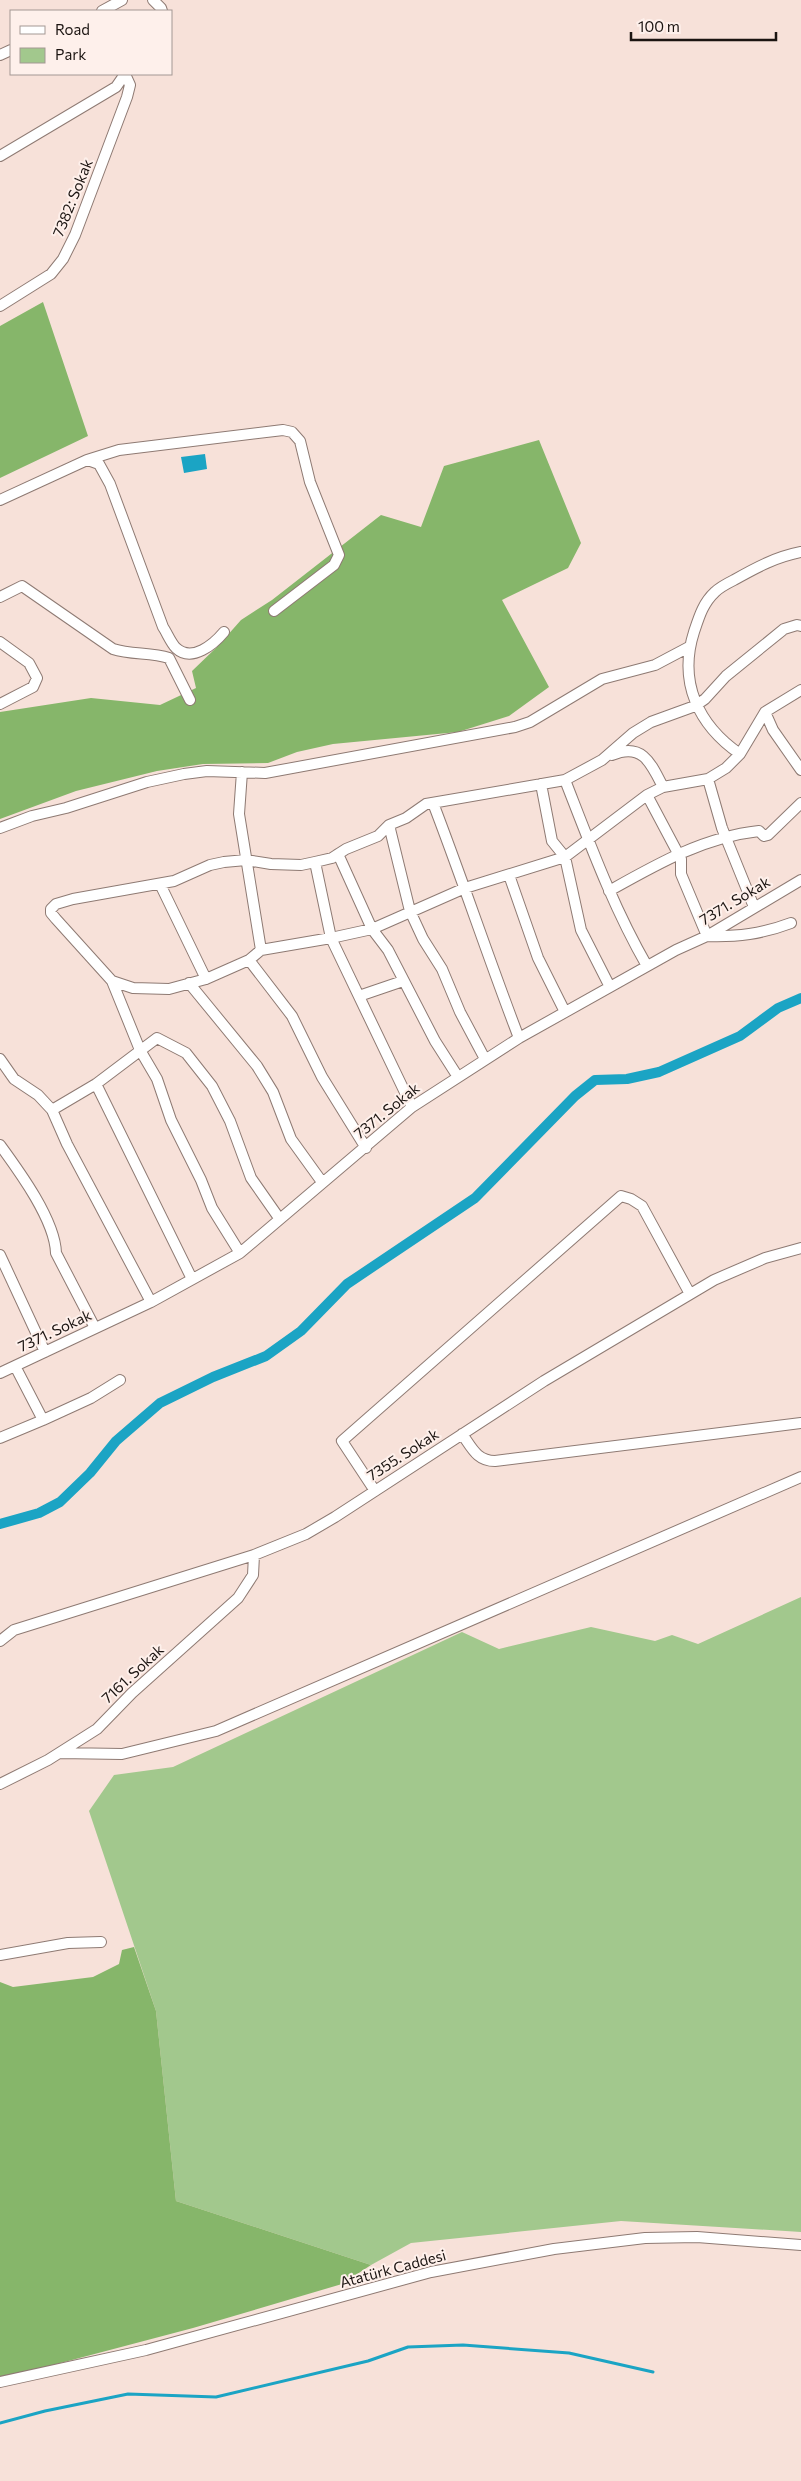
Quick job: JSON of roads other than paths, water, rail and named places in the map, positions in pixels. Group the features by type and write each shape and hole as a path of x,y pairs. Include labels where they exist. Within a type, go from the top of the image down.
{"street":[{"path":"104,10 122,0"},
{"path":"153,0 162,10"},
{"path":"0,156 116,87 124,75"},
{"name":"7382: Sokak","path":"0,306 51,274 67,251 106,156 127,97 130,85 125,75"},
{"path":"0,500 87,460 119,450 283,430 292,432 300,441 304,451 310,482 339,554 334,565 274,611"},
{"path":"87,460 99,464 110,484 163,627 176,648 185,653 196,654 204,650 224,632"},
{"path":"740,754 716,735 695,706 690,691 688,672 689,647 704,604 716,590 770,559 801,552"},
{"path":"0,597 22,586 113,650 169,658 190,700"},
{"path":"602,760 633,733 651,722 695,706 705,699 726,676 784,629 797,625 801,626"},
{"path":"0,642 30,663 36,678 33,687 0,704"},
{"path":"0,828 32,816 66,808 147,782 208,772 265,773 514,727 530,722 602,679 655,665 689,647"},
{"path":"112,981 133,988 169,990 206,979 248,960 261,950 372,929 465,888 565,857 647,795 663,787 708,779 726,768 740,754 765,712 801,690"},
{"path":"765,712 773,730 801,770"},
{"path":"240,1253 212,1208 201,1180 171,1120 157,1080 140,1050 112,981 81,944 56,919 51,913 51,909 56,904 72,898 174,881 210,865 246,860 278,865 301,865 315,862 378,836 389,825 406,818 426,804 565,780 625,750 637,752 649,762 663,787"},
{"path":"242,772 239,814 261,950"},
{"path":"708,779 726,838 754,907"},
{"path":"565,780 622,921 647,966"},
{"path":"541,784 552,841 565,857 581,930 610,987"},
{"path":"647,795 681,859 681,874 706,936 734,937 765,933 791,923"},
{"path":"433,803 465,888 480,938 518,1038"},
{"path":"609,891 678,854 718,838 759,831 764,836 768,835 801,803"},
{"path":"389,825 410,911 423,939 442,969 468,1028 485,1059"},
{"path":"338,854 372,929 388,950 435,1041 458,1077"},
{"path":"315,862 331,938 412,1107"},
{"path":"509,874 538,958 565,1012"},
{"name":"7371. Sokak","path":"0,1373 151,1302 240,1253 412,1107 518,1038 647,966 706,936 801,880"},
{"path":"160,884 206,979"},
{"path":"248,960 292,1016 322,1077 366,1148"},
{"path":"359,996 403,981"},
{"path":"189,983 257,1066 273,1092 291,1139 322,1182"},
{"path":"52,1110 96,1084 158,1038 186,1053 212,1086 230,1121 251,1178 279,1218"},
{"path":"0,1059 14,1079 38,1095 52,1110 66,1144 151,1302"},
{"path":"96,1084 192,1279"},
{"path":"0,1145 30,1187 56,1242 56,1253 95,1328"},
{"path":"375,1491 342,1441 621,1196 631,1199 642,1206 690,1294"},
{"name":"7355. Sokak","path":"0,1641 14,1630 254,1555 306,1534 544,1381 714,1280 765,1258 801,1248"},
{"path":"0,1254 45,1352"},
{"path":"14,1366 43,1420"},
{"path":"0,1438 91,1398 120,1380"},
{"path":"462,1434 479,1457 484,1461 495,1461 801,1423"},
{"path":"60,1753 122,1754 216,1730 801,1477"},
{"name":"7161. Sokak","path":"0,1784 60,1753 97,1729 132,1693 238,1598 253,1575 254,1555"},
{"path":"0,1955 68,1943 101,1942"},
{"name":"Atatürk Caddesi","path":"0,2382 146,2350 431,2272 554,2249 645,2238 697,2237 801,2245"}],"water":[{"path":"205,454 207,469 184,473 181,457"}],"waterway":[{"path":"0,1524 39,1513 60,1502 90,1473 116,1441 160,1403 213,1377 266,1356 301,1331 347,1284 475,1198 575,1096 595,1080 627,1079 659,1072 740,1036 778,1008 801,998"},
{"path":"0,2423 45,2411 128,2394 216,2397 368,2361 408,2347 463,2345 569,2353 653,2372"}]}
